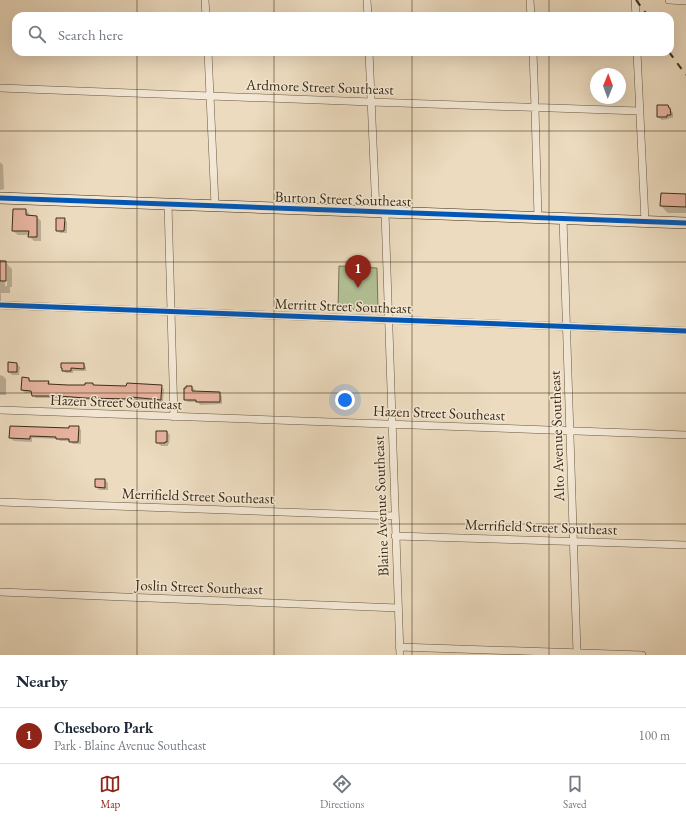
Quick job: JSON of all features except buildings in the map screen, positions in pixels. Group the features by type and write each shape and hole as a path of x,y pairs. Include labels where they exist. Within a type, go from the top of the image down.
{"main road":[{"name":"Burton Street Southeast","path":"0,198 686,223"}],"street":[{"path":"205,0 206,12"},
{"path":"367,0 368,12"},
{"path":"530,0 531,12"},
{"path":"635,0 636,12"},
{"path":"669,0 686,1"},
{"path":"208,56 215,205"},
{"name":"Blaine Avenue Southeast","path":"369,56 371,102 388,320 400,655"},
{"path":"533,56 538,218"},
{"path":"637,56 645,221"},
{"name":"Ardmore Street Southeast","path":"0,88 640,111"},
{"path":"168,204 174,417"},
{"name":"Alto Avenue Southeast","path":"563,218 577,653"},
{"name":"Merritt Street Southeast","path":"0,305 686,331"},
{"name":"Hazen Street Southeast","path":"0,410 686,436"},
{"name":"Merrifield Street Southeast","path":"0,502 395,516"},
{"name":"Merrifield Street Southeast","path":"395,536 686,545"},
{"name":"Joslin Street Southeast","path":"0,592 398,608"},
{"path":"399,647 642,655"}],"green space":[{"path":"339,266 377,268 378,310 338,309"}],"railway":[{"path":"636,0 645,12"},
{"path":"672,56 686,75"}],"cycle path":[{"path":"0,198 686,223"},
{"path":"0,305 686,331"}],"place":[{"name":"Cheseboro Park","path":"358,288"}]}
